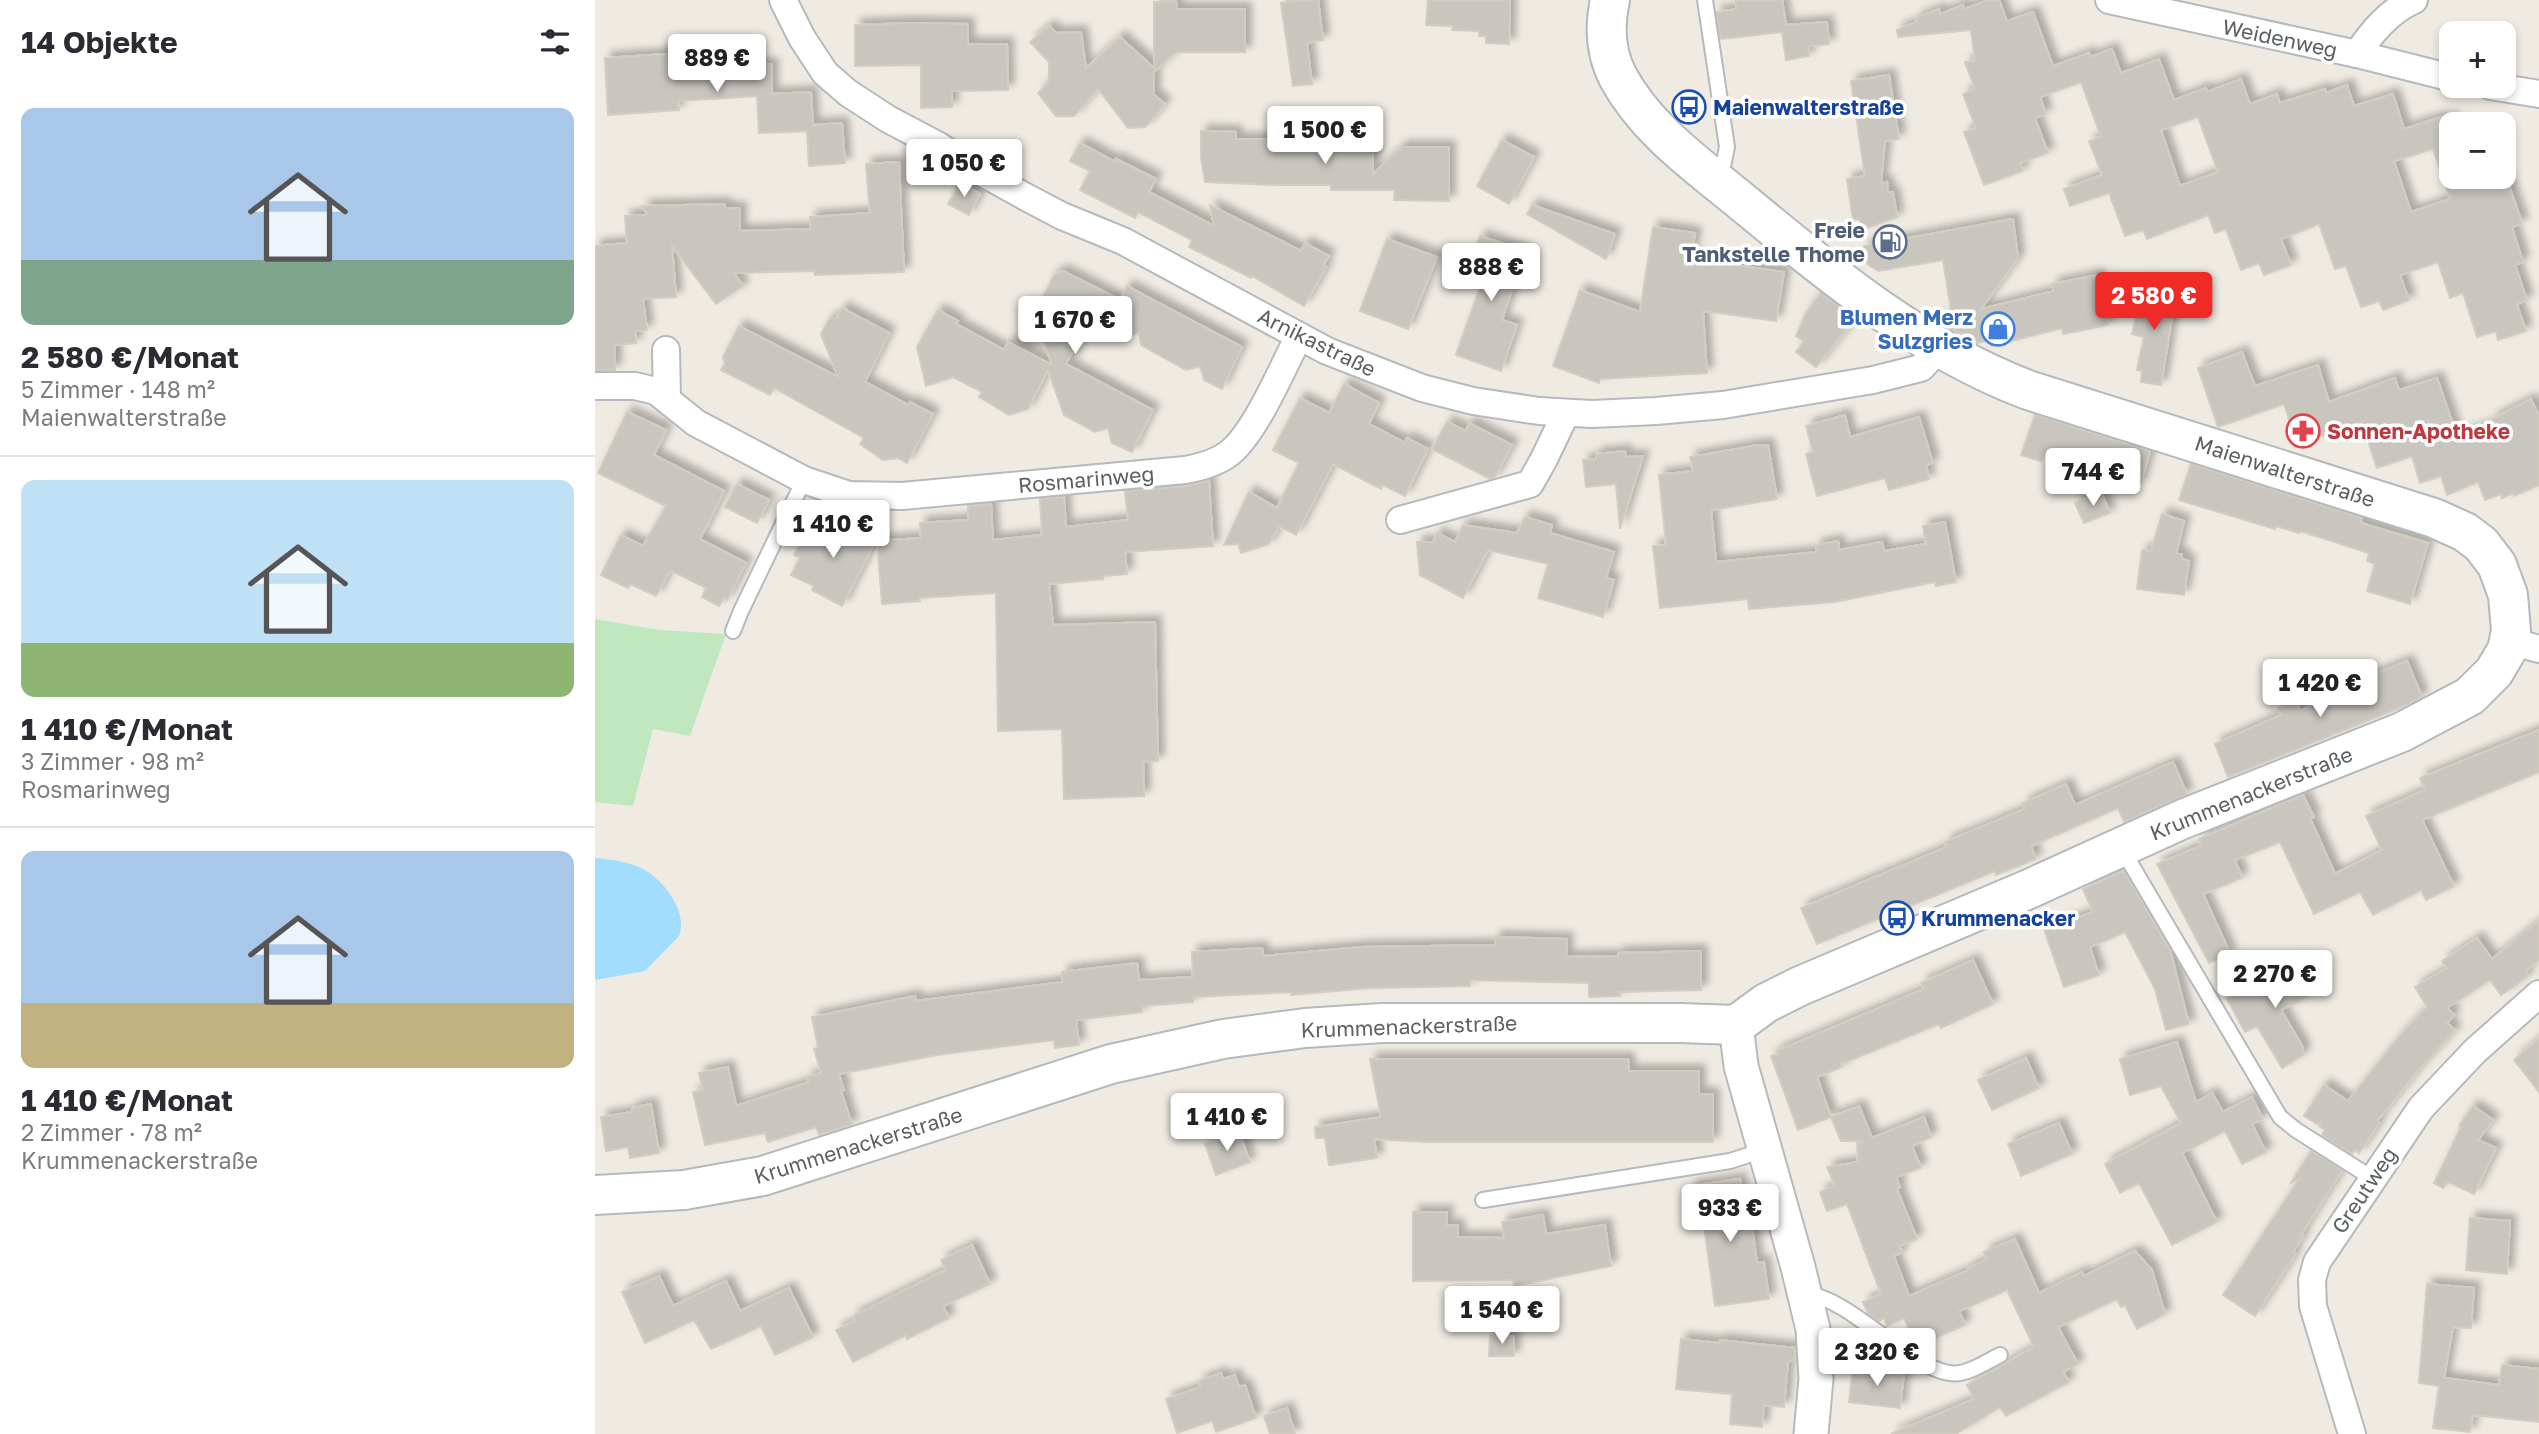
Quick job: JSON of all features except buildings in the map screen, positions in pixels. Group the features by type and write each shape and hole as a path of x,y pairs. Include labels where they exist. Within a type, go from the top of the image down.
{"main road":[{"name":"Maienwalterstraße","path":"1610,0 1606,38 1610,58 1617,76 1644,116 1719,183 1887,315 1969,365 2028,390 2456,527 2473,537 2492,557 2502,574 2519,633"},
{"name":"Krummenackerstraße","path":"595,1195 684,1190 763,1176 1111,1065 1185,1046 1260,1034 1382,1023 1735,1025 1766,1003 1800,986 2017,894 2120,846 2402,732 2460,703 2494,673 2519,633"}],"street":[{"name":"Arnikastraße","path":"783,0 818,63 848,93 888,119 1024,196 1062,216 1123,241 1299,336 1353,362 1422,388 1496,405 1566,413 1612,414 1703,408 1801,394 1913,371 1923,367 1939,349"},
{"name":"Weidenweg","path":"2109,0 2439,75"},
{"path":"2357,54 2374,30 2399,8 2414,0"},
{"path":"2516,90 2539,94"},
{"name":"Rosmarinweg","path":"595,386 643,387 656,391 696,423 804,480 849,495 888,497 1195,468 1220,459 1239,443 1252,424 1299,336"},
{"path":"666,350 667,399"},
{"path":"1400,520 1530,484 1566,413"},
{"name":"Greutweg","path":"2353,1434 2315,1315 2312,1280 2322,1253 2409,1123 2433,1093 2539,994"},
{"path":"1735,1025 1741,1066 1806,1294 1813,1329 1816,1362 1811,1434"}],"lane":[{"path":"1705,0 1727,147 1719,183"},
{"path":"733,631 804,480"},
{"name":"Krummenackerstraße","path":"2120,846 2280,1117 2372,1178"},
{"path":"1483,1200 1730,1161 1764,1150"},
{"path":"1806,1294 1820,1295 1833,1302 1938,1369 1962,1372 2000,1355"}],"green space":[{"path":"595,619 660,630 726,634 690,736 653,729 633,806 595,802"}],"water":[{"path":"595,858 643,869 658,880 677,907 681,927 679,936 645,971 595,980"}],"place":[{"name":"Maienwalterstraße","path":"1689,107"},
{"name":"Freie Tankstelle Thome","path":"1890,242"},
{"name":"Blumen Merz Sulzgries","path":"1998,329"},
{"name":"Sonnen-Apotheke","path":"2303,431"},
{"name":"Krummenacker","path":"1897,918"}]}
